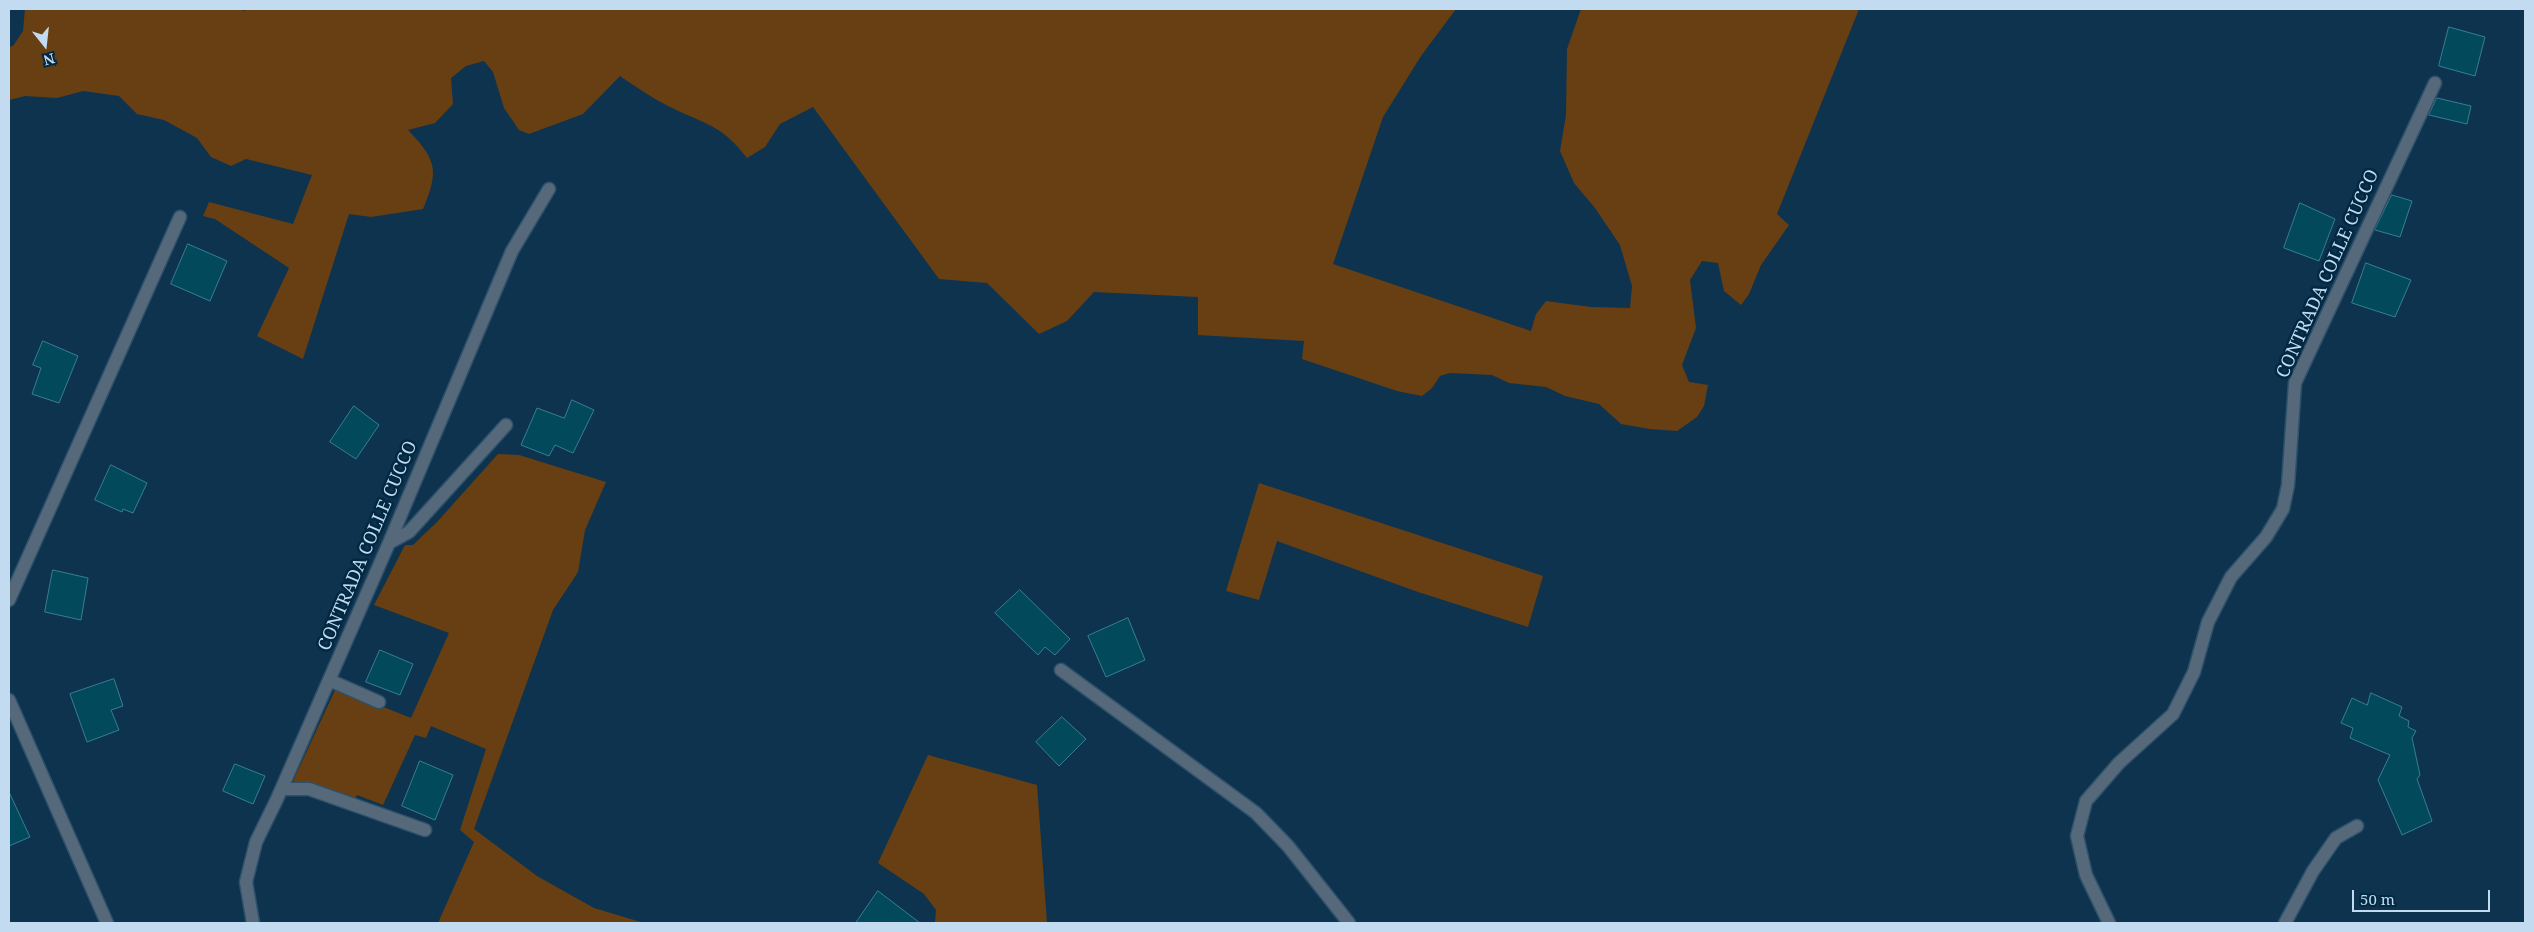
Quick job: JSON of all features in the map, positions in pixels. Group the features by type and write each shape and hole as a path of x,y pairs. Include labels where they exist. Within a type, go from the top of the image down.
{"street":[{"name":"CONTRADA COLLE CUCCO","path":"2109,923 2086,876 2077,836 2086,801 2119,763 2173,714 2194,672 2208,622 2231,577 2266,537 2282,509 2288,485 2295,382 2435,83"},
{"name":"CONTRADA COLLE CUCCO","path":"253,923 246,882 256,842 282,789 389,543 512,251 549,190"},
{"path":"9,600 180,217"},
{"path":"389,543 409,532 506,425"},
{"path":"1061,670 1256,813 1288,846 1349,923"},
{"path":"329,680 379,702"},
{"path":"9,700 107,923"},
{"path":"282,789 309,789 425,830"},
{"path":"2285,923 2313,871 2336,838 2356,826"}],"shaded area":[{"path":"25,9 241,9 243,11 248,9 1456,9 1421,56 1383,117 1333,264 1531,331 1536,314 1546,301 1591,307 1630,308 1632,286 1620,245 1595,208 1574,183 1560,151 1566,115 1567,49 1581,9 1859,9 1777,214 1789,225 1761,265 1749,294 1741,305 1724,291 1718,263 1702,261 1690,280 1696,328 1682,365 1689,382 1708,385 1704,406 1697,417 1677,431 1621,424 1599,404 1565,396 1546,387 1509,383 1492,375 1450,373 1440,376 1432,388 1422,396 1397,391 1302,359 1304,341 1198,335 1198,297 1094,292 1067,321 1039,334 987,283 939,279 813,107 780,124 765,147 747,158 729,138 712,126 663,104 620,76 583,114 529,134 519,130 504,108 493,72 484,61 466,66 451,78 453,104 435,123 408,130 425,150 430,158 432,167 431,185 423,209 371,217 349,214 303,359 257,336 289,268 215,219 203,216 209,202 293,224 312,175 246,159 231,166 211,157 197,138 164,120 137,114 119,96 83,91 57,98 25,96 9,100 9,47 13,46 23,31"},
{"path":"498,454 519,455 606,482 585,530 578,572 553,610 474,829 537,876 594,908 644,923 438,923 474,842 460,830 486,749 431,726 426,738 415,735 383,805 357,795 353,804 293,781 336,688 411,718 449,633 374,605 405,545 413,545 437,522"},
{"path":"1259,483 1543,576 1528,627 1418,592 1277,541 1259,600 1226,591"},
{"path":"928,755 1037,785 1047,923 935,923 936,910 924,894 878,863"}],"building":[{"path":"2449,27 2485,37 2475,76 2439,66"},
{"path":"2437,98 2471,106 2467,124 2429,115"},
{"path":"2392,195 2412,201 2400,237 2375,230"},
{"path":"2300,203 2335,219 2319,261 2284,248"},
{"path":"188,244 227,261 210,301 171,284"},
{"path":"2366,263 2411,280 2395,317 2352,303"},
{"path":"43,341 78,356 59,403 32,394 41,368 33,365"},
{"path":"572,400 594,410 573,453 555,445 549,456 521,445 537,408 564,418"},
{"path":"354,406 379,425 356,459 330,442"},
{"path":"111,465 147,483 133,513 123,509 122,512 95,500"},
{"path":"53,570 88,578 81,620 45,612"},
{"path":"1020,590 1070,639 1055,655 1045,647 1038,655 995,613"},
{"path":"1128,618 1145,660 1106,677 1088,636"},
{"path":"380,650 413,664 400,695 366,682"},
{"path":"114,679 123,706 111,710 119,730 87,742 70,694"},
{"path":"2371,693 2402,707 2399,716 2409,721 2408,727 2416,731 2412,738 2420,775 2417,779 2432,821 2402,835 2378,780 2390,755 2350,738 2353,728 2341,723 2352,698 2367,705"},
{"path":"1062,717 1086,739 1059,766 1036,742"},
{"path":"420,761 453,775 435,820 402,806"},
{"path":"235,764 265,776 253,804 223,791"},
{"path":"9,792 30,837 9,846"},
{"path":"878,891 920,923 856,923"}]}
